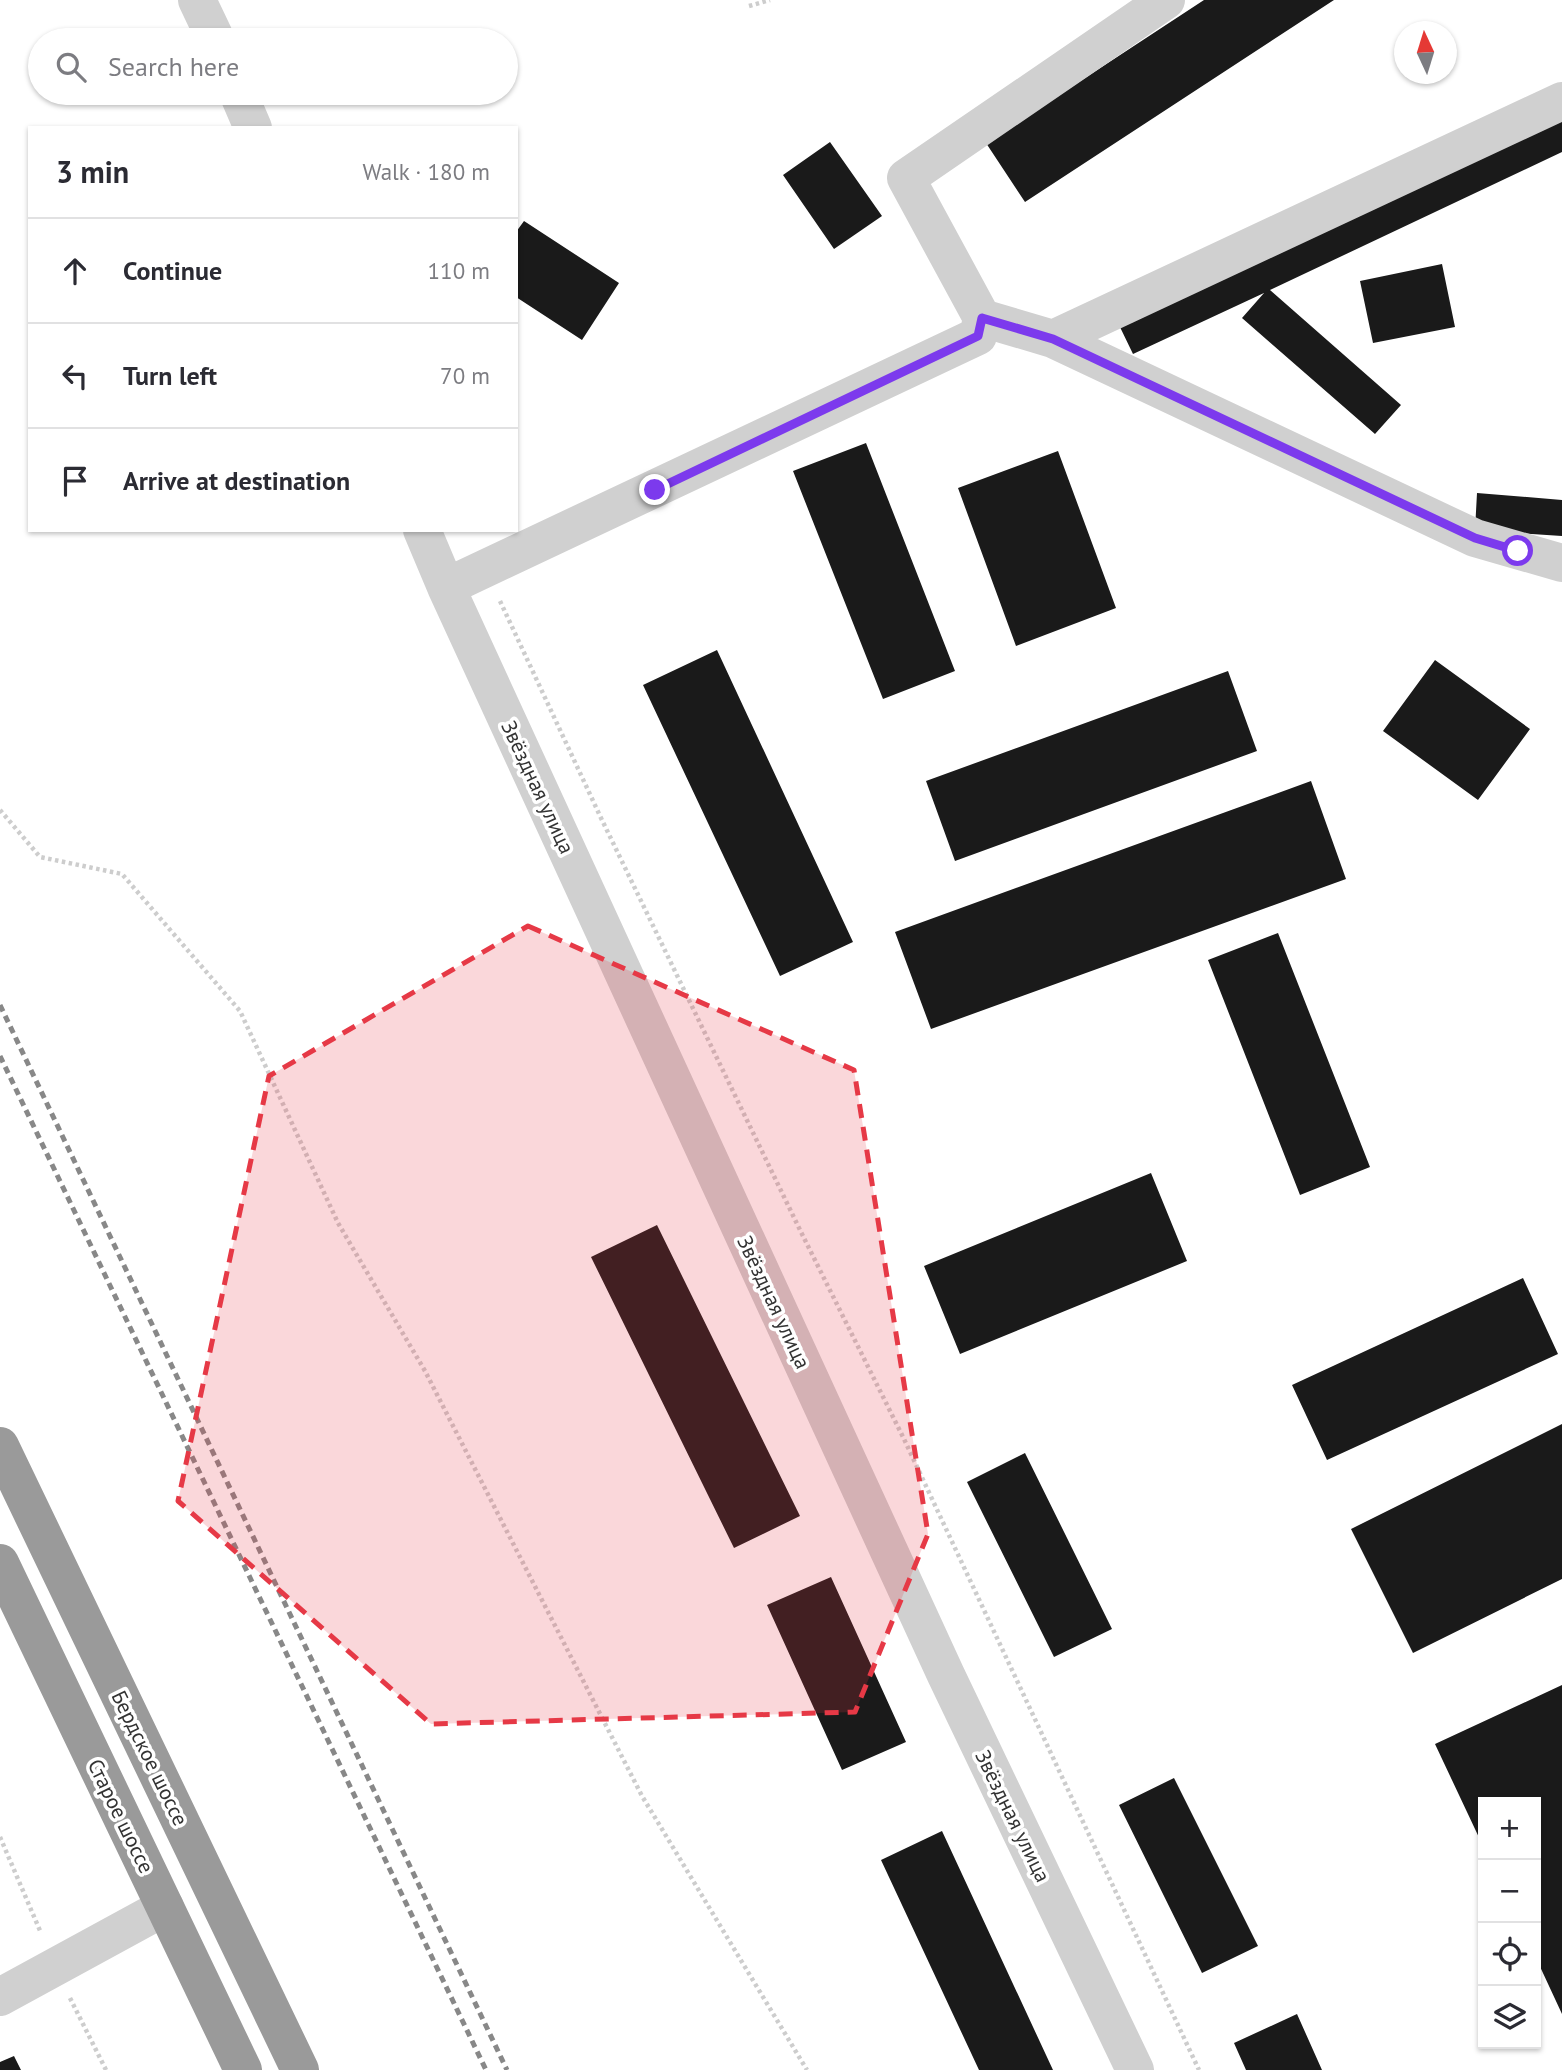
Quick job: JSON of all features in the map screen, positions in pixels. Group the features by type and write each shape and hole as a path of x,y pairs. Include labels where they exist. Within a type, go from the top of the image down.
{"highway":[{"name":"Бердское шоссе","path":"0,1446 300,2070"},
{"name":"Старое шоссе","path":"0,1563 243,2070"}],"street":[{"path":"197,0 210,28"},
{"path":"446,587 978,336 982,318 906,178 1166,0"},
{"path":"1053,339 1562,101"},
{"path":"243,105 252,126"},
{"path":"982,318 1053,339 1475,538 1562,563"},
{"name":"Звёздная улица","path":"423,532 934,1650 1135,2070"},
{"path":"0,1997 165,1908"}],"path":[{"path":"749,6 770,0"},
{"path":"486,570 607,831 904,1439 1199,2070"},
{"path":"0,810 40,857 122,874 240,1011 338,1223 425,1371 642,1796 807,2070"}],"highlighted area":[{"path":"528,926 854,1070 928,1534 855,1712 431,1724 178,1501 269,1076"}],"building":[{"path":"1204,0 1334,0 1025,202 986,143"},
{"path":"1562,116 1562,152 1270,290 1401,405 1375,434 1242,318 1264,293 1133,354 1119,325"},
{"path":"830,142 882,216 834,249 783,175"},
{"path":"524,221 619,283 582,340 518,298 518,229"},
{"path":"1442,264 1455,327 1373,343 1360,281"},
{"path":"866,443 955,671 883,699 793,471"},
{"path":"1058,451 1116,608 1016,646 958,488"},
{"path":"1477,493 1562,500 1562,536 1475,530"},
{"path":"717,650 853,942 780,976 643,685"},
{"path":"1435,660 1530,729 1478,800 1383,731"},
{"path":"1228,671 1257,751 955,861 926,781"},
{"path":"1311,781 1346,879 931,1029 895,932"},
{"path":"1278,933 1370,1167 1300,1195 1208,960"},
{"path":"1151,1173 1187,1261 960,1354 924,1266"},
{"path":"657,1225 800,1516 734,1548 591,1257"},
{"path":"1523,1278 1558,1354 1327,1460 1292,1385"},
{"path":"1562,1424 1562,1579 1413,1653 1351,1529"},
{"path":"1025,1453 1112,1629 1054,1657 967,1482"},
{"path":"831,1577 906,1742 842,1770 767,1605"},
{"path":"1562,1685 1562,2014 1541,1969 1541,1797 1478,1797 1478,1835 1435,1744"},
{"path":"1174,1778 1258,1946 1202,1973 1119,1805"},
{"path":"942,1831 1053,2070 979,2070 881,1860"},
{"path":"1297,2014 1322,2070 1246,2070 1234,2043"},
{"path":"14,2056 21,2070 0,2070 0,2062"}],"railway":[{"path":"0,1005 507,2070"},
{"path":"0,1056 486,2070"}],"route":[{"path":"655,490 978,336 982,318 1053,339 1475,538 1518,551"}]}
